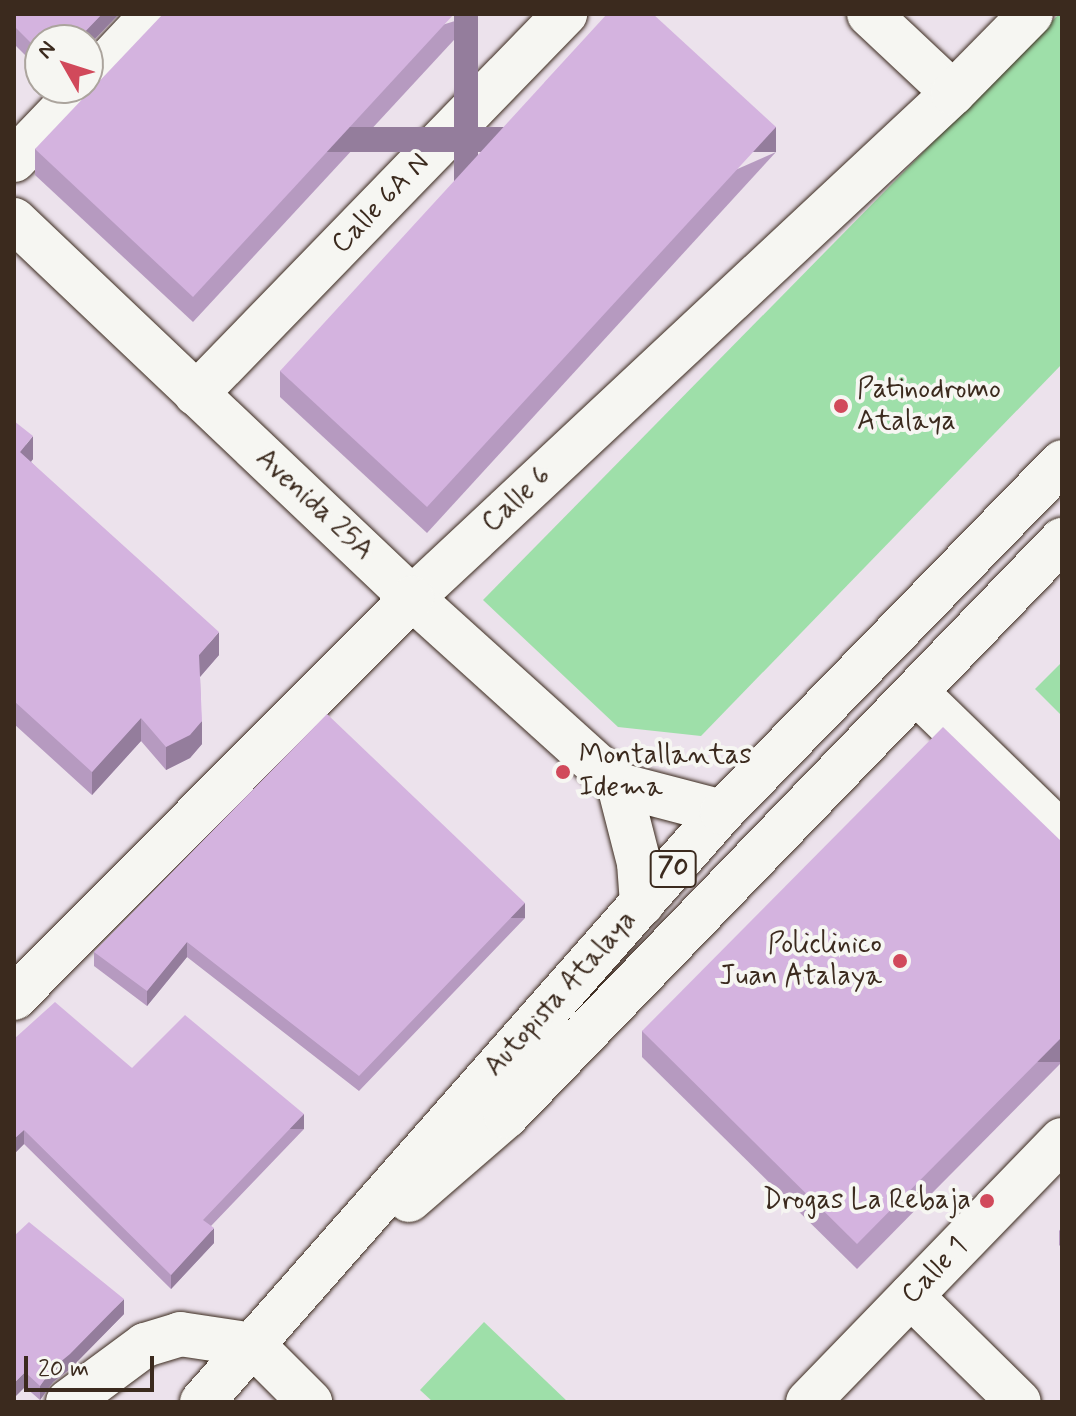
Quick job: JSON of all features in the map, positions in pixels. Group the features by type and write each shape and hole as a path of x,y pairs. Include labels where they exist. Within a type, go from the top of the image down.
{"street":[{"path":"104,66 153,14"},
{"name":"Calle 6A N","path":"196,394 565,14"},
{"path":"869,14 953,93"},
{"name":"Calle 6","path":"14,998 412,598 953,93 1031,14"},
{"path":"14,160 68,104"},
{"name":"Avenida 25A","path":"14,220 412,598 619,785 675,803 722,812"},
{"name":"Autopista Atalaya","path":"202,1402 722,812 1062,462"},
{"name":"Autopista Atalaya","path":"301,1293 506,1116 1062,540"},
{"path":"916,692 1062,834"},
{"path":"619,785 639,863 642,904"},
{"name":"Calle 1","path":"808,1402 1062,1140"},
{"path":"911,1296 1019,1402"},
{"path":"68,1402 145,1345 180,1334 253,1345 310,1402"}],"green space":[{"path":"1062,14 1062,364 701,736 618,727 483,600"},
{"path":"1062,662 1062,716 1035,689"},
{"path":"484,1322 568,1402 433,1402 420,1390"}],"building":[{"path":"14,14 102,14 92,24 24,24 24,36 14,26"},
{"path":"163,14 454,14 193,297 35,149 78,104 104,104 104,76"},
{"path":"607,14 653,14 776,127 427,507 280,371"},
{"path":"14,421 33,436 20,452 219,632 199,655 202,721 190,735 166,747 141,718 92,772 14,701"},
{"path":"327,714 525,903 359,1076 187,942 147,991 94,952"},
{"name":"Policlinico Juan Atalaya","path":"943,727 1062,842 1062,1037 857,1244 642,1031"},
{"path":"55,1002 132,1068 185,1015 304,1114 203,1220 214,1228 171,1275 24,1130 14,1139 14,1039"},
{"path":"29,1222 124,1299 53,1368 40,1386 25,1372 14,1383 14,1236"}],"place":[{"name":"Patinodromo Atalaya","path":"841,406"},
{"name":"Montallantas Idema","path":"563,772"},
{"name":"Policlinico Juan Atalaya","path":"900,961"},
{"name":"Drogas La Rebaja","path":"987,1201"}]}
